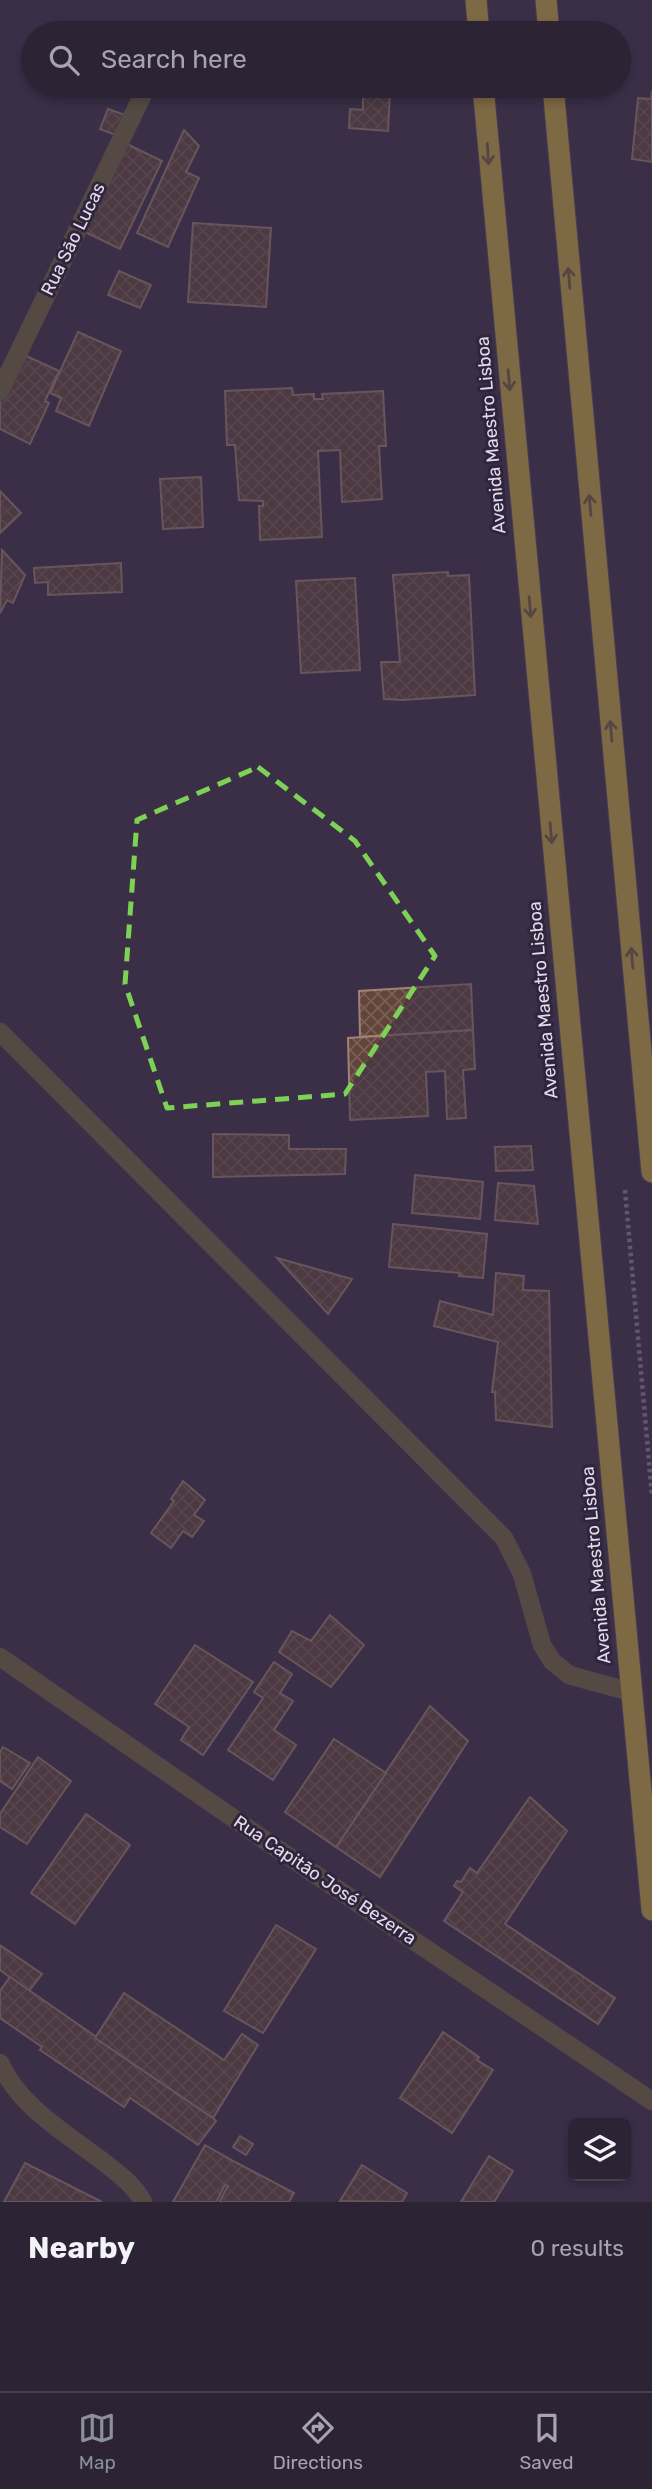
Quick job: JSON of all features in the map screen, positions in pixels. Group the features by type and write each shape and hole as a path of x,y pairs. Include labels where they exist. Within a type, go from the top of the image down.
{"highway":[{"path":"477,0 478,21"},
{"path":"547,0 548,21"},
{"name":"Avenida Maestro Lisboa","path":"484,98 652,1910"},
{"path":"554,98 644,995 652,1172"}],"street":[{"name":"Rua São Lucas","path":"0,391 141,98"},
{"path":"0,1032 504,1538 522,1574 542,1645 552,1661 569,1675 631,1692"},
{"name":"Rua Capitão José Bezerra","path":"0,1657 285,1854 652,2101"},
{"path":"0,2063 16,2091 130,2183 143,2202"}],"highlighted area":[{"path":"258,767 355,841 435,956 345,1094 167,1108 125,984 137,820"}],"building":[{"path":"652,90 652,162 632,159 638,98 651,99"},
{"path":"363,98 390,98 388,131 349,128 350,109 363,110"},
{"path":"108,109 125,115 115,135 100,129"},
{"path":"184,130 199,146 186,172 199,178 168,247 137,233"},
{"path":"127,144 162,161 120,249 83,231"},
{"path":"193,223 271,228 266,307 188,302"},
{"path":"119,271 151,285 140,308 108,295"},
{"path":"78,332 121,351 89,426 56,411 61,398 50,393"},
{"path":"22,354 59,371 45,401 49,403 30,444 0,429 0,400"},
{"path":"292,388 293,395 314,394 314,399 323,399 322,394 383,391 386,446 379,446 382,499 342,502 340,450 318,451 322,537 260,540 259,506 263,506 263,501 239,500 235,445 227,445 225,391"},
{"path":"201,477 203,527 163,529 160,479"},
{"path":"0,491 21,513 0,533"},
{"path":"2,550 25,575 13,603 7,600 0,613"},
{"path":"121,563 122,592 48,595 48,582 35,583 34,568"},
{"path":"448,572 448,576 469,575 475,695 384,699 381,662 400,662 393,575"},
{"path":"355,578 360,670 301,673 296,581"},
{"path":"471,984 473,1030 360,1037 359,991"},
{"path":"473,1030 475,1069 463,1070 466,1118 447,1119 445,1071 426,1072 428,1116 350,1120 348,1038"},
{"path":"213,1134 289,1135 289,1149 346,1149 345,1174 213,1177"},
{"path":"531,1146 533,1170 496,1171 495,1147"},
{"path":"415,1175 483,1182 480,1219 412,1213"},
{"path":"498,1183 534,1186 538,1224 495,1220"},
{"path":"393,1224 487,1234 483,1278 459,1276 460,1273 389,1267"},
{"path":"277,1258 352,1279 328,1314"},
{"path":"496,1273 524,1276 523,1290 549,1291 552,1427 496,1420 495,1392 492,1392 498,1342 434,1326 440,1301 493,1315"},
{"path":"183,1481 205,1500 194,1515 204,1521 192,1537 183,1531 171,1548 151,1533 174,1501 171,1499"},
{"path":"330,1615 364,1645 331,1687 279,1652 292,1631 311,1641"},
{"path":"195,1645 253,1682 203,1755 181,1740 189,1727 155,1704"},
{"path":"274,1662 292,1674 280,1693 293,1701 274,1730 296,1745 273,1780 228,1750 263,1698 254,1692"},
{"path":"430,1706 468,1741 380,1877 336,1847"},
{"path":"334,1739 386,1773 336,1847 285,1812"},
{"path":"3,1747 30,1763 12,1789 0,1781 0,1752"},
{"path":"38,1757 71,1781 27,1844 0,1827 0,1814"},
{"path":"530,1797 567,1831 505,1924 615,1998 598,2024 444,1921 463,1892 454,1886 457,1881 461,1882 470,1868 477,1873"},
{"path":"86,1814 130,1845 75,1924 31,1893"},
{"path":"276,1925 316,1949 263,2033 224,2011"},
{"path":"0,1945 42,1974 29,1991 0,1970"},
{"path":"10,1977 213,2118 216,2121 198,2145 130,2098 124,2107 40,2050 42,2047 0,2018 0,1991"},
{"path":"124,1993 224,2060 242,2034 258,2045 213,2118 95,2038"},
{"path":"443,2032 493,2070 452,2133 400,2098"},
{"path":"240,2136 253,2144 246,2155 233,2147"},
{"path":"205,2145 294,2193 289,2202 219,2202 228,2186 225,2185 216,2202 173,2202"},
{"path":"489,2156 513,2171 494,2202 461,2202"},
{"path":"25,2163 102,2202 4,2202"},
{"path":"362,2165 407,2193 402,2202 340,2201"}]}
